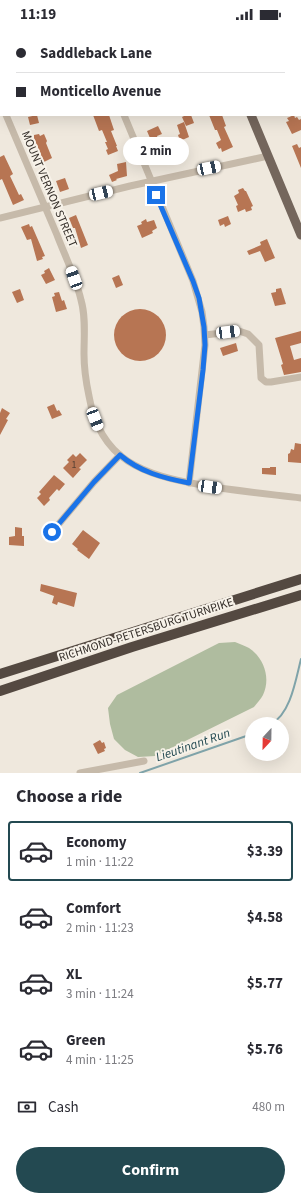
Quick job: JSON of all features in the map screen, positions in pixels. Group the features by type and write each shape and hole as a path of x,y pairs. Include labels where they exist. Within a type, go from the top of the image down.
{"highway":[{"name":"RICHMOND-PETERSBURG TURNPIKE","path":"0,674 301,579"},
{"name":"RICHMOND-PETERSBURG TURNPIKE","path":"0,691 132,647 301,595"}],"main road":[{"path":"251,116 301,235"}],"street":[{"name":"MOUNT VERNON STREET","path":"6,116 45,206 81,299 85,323 86,374 92,411 98,427 105,438 120,455 130,463 154,475 189,483 301,498"},
{"path":"124,116 193,281 202,312 205,335 203,370 189,483"},
{"path":"0,218 45,206 268,156"},
{"path":"205,335 239,330 248,334 259,344 261,378 266,382 301,377"},
{"path":"52,532 94,482 120,455"},
{"path":"80,773 144,761"}],"green space":[{"path":"235,642 249,648 254,652 259,657 265,669 265,689 254,707 155,756 138,757 125,750 114,739 108,708 117,695 219,643"}],"building":[{"path":"37,116 39,123 30,125 28,117"},
{"path":"93,116 109,116 114,130 111,131 118,151 108,155 106,150 108,149 105,142 107,142 102,130 99,131"},
{"path":"191,116 194,123 186,126 182,117"},
{"path":"209,116 222,116 226,126 224,127 233,147 222,152 221,148 219,149 216,143 221,140 217,130 215,130"},
{"path":"294,116 299,120 301,119 301,130 292,134 286,122 289,121 287,118"},
{"path":"184,122 189,137 180,141 178,135 180,134 177,125"},
{"path":"158,126 162,134 157,136 161,147 164,146 164,148 166,148 170,157 170,160 161,164 147,131"},
{"path":"39,134 40,136 44,134 52,158 44,162 34,138 34,135"},
{"path":"297,144 299,148 301,147 301,168 292,146"},
{"path":"4,155 13,174 10,176 19,195 21,194 24,200 13,205 2,179 0,180 0,157"},
{"path":"126,162 127,176 116,179 117,180 112,182 109,175 118,171 117,164"},
{"path":"65,178 69,189 60,192 56,181"},
{"path":"243,188 253,206 251,207 252,210 246,212 245,209 238,212 236,206 238,205 234,196 239,193 238,190"},
{"path":"76,215 88,245 81,248 75,228 73,228 69,218"},
{"path":"228,216 231,224 225,227 224,224 220,226 218,220"},
{"path":"146,219 147,222 154,220 157,228 152,231 153,233 142,238 137,226 142,224 141,222"},
{"path":"29,224 30,227 32,226 45,256 42,257 43,259 37,261 31,239 27,240 21,227"},
{"path":"267,239 275,258 265,262 260,251 249,255 247,251 261,245 260,242"},
{"path":"49,268 55,280 46,284 41,275"},
{"path":"119,275 123,285 116,288 112,278"},
{"path":"281,288 286,304 275,306 271,293 276,292 276,289"},
{"path":"20,289 24,300 17,303 12,292"},
{"path":"59,292 67,309 56,312 52,297 55,296 54,293"},
{"path":"140,309 154,313 162,321 166,335 162,349 154,357 140,361 126,357 118,349 114,335 118,321 126,313"},
{"path":"301,331 301,343 290,346 294,360 301,358 301,372 284,375 281,365 283,364 275,338"},
{"path":"236,343 238,351 223,356 220,348"},
{"path":"54,404 57,411 59,410 62,415 52,419 47,407"},
{"path":"2,408 10,413 0,435 0,413"},
{"path":"295,443 301,444 301,463 288,462 288,454 290,453 291,449 294,450"},
{"path":"80,453 87,460 79,468 81,469 73,478 63,468 69,462 67,460 73,454 76,457"},
{"path":"276,467 276,475 262,474 262,468"},
{"path":"54,475 65,484 59,491 57,489 44,506 37,498 41,494 39,492"},
{"path":"15,527 22,528 24,546 9,545 9,537 15,536"},
{"path":"83,530 100,543 89,559 72,544"},
{"path":"41,584 77,593 74,607 58,602 57,605 52,603 54,596 40,591"},
{"path":"100,740 102,743 104,742 106,748 104,749 105,751 98,754 93,744"}],"waterway":[{"name":"Lieutinant Run","path":"279,717 292,695 301,659"},
{"name":"Lieutinant Run","path":"140,773 245,736"}],"route":[{"path":"52,532 94,482 120,455 140,469 154,475 189,483 203,370 205,345 204,327 199,298 193,281 156,195"}]}
